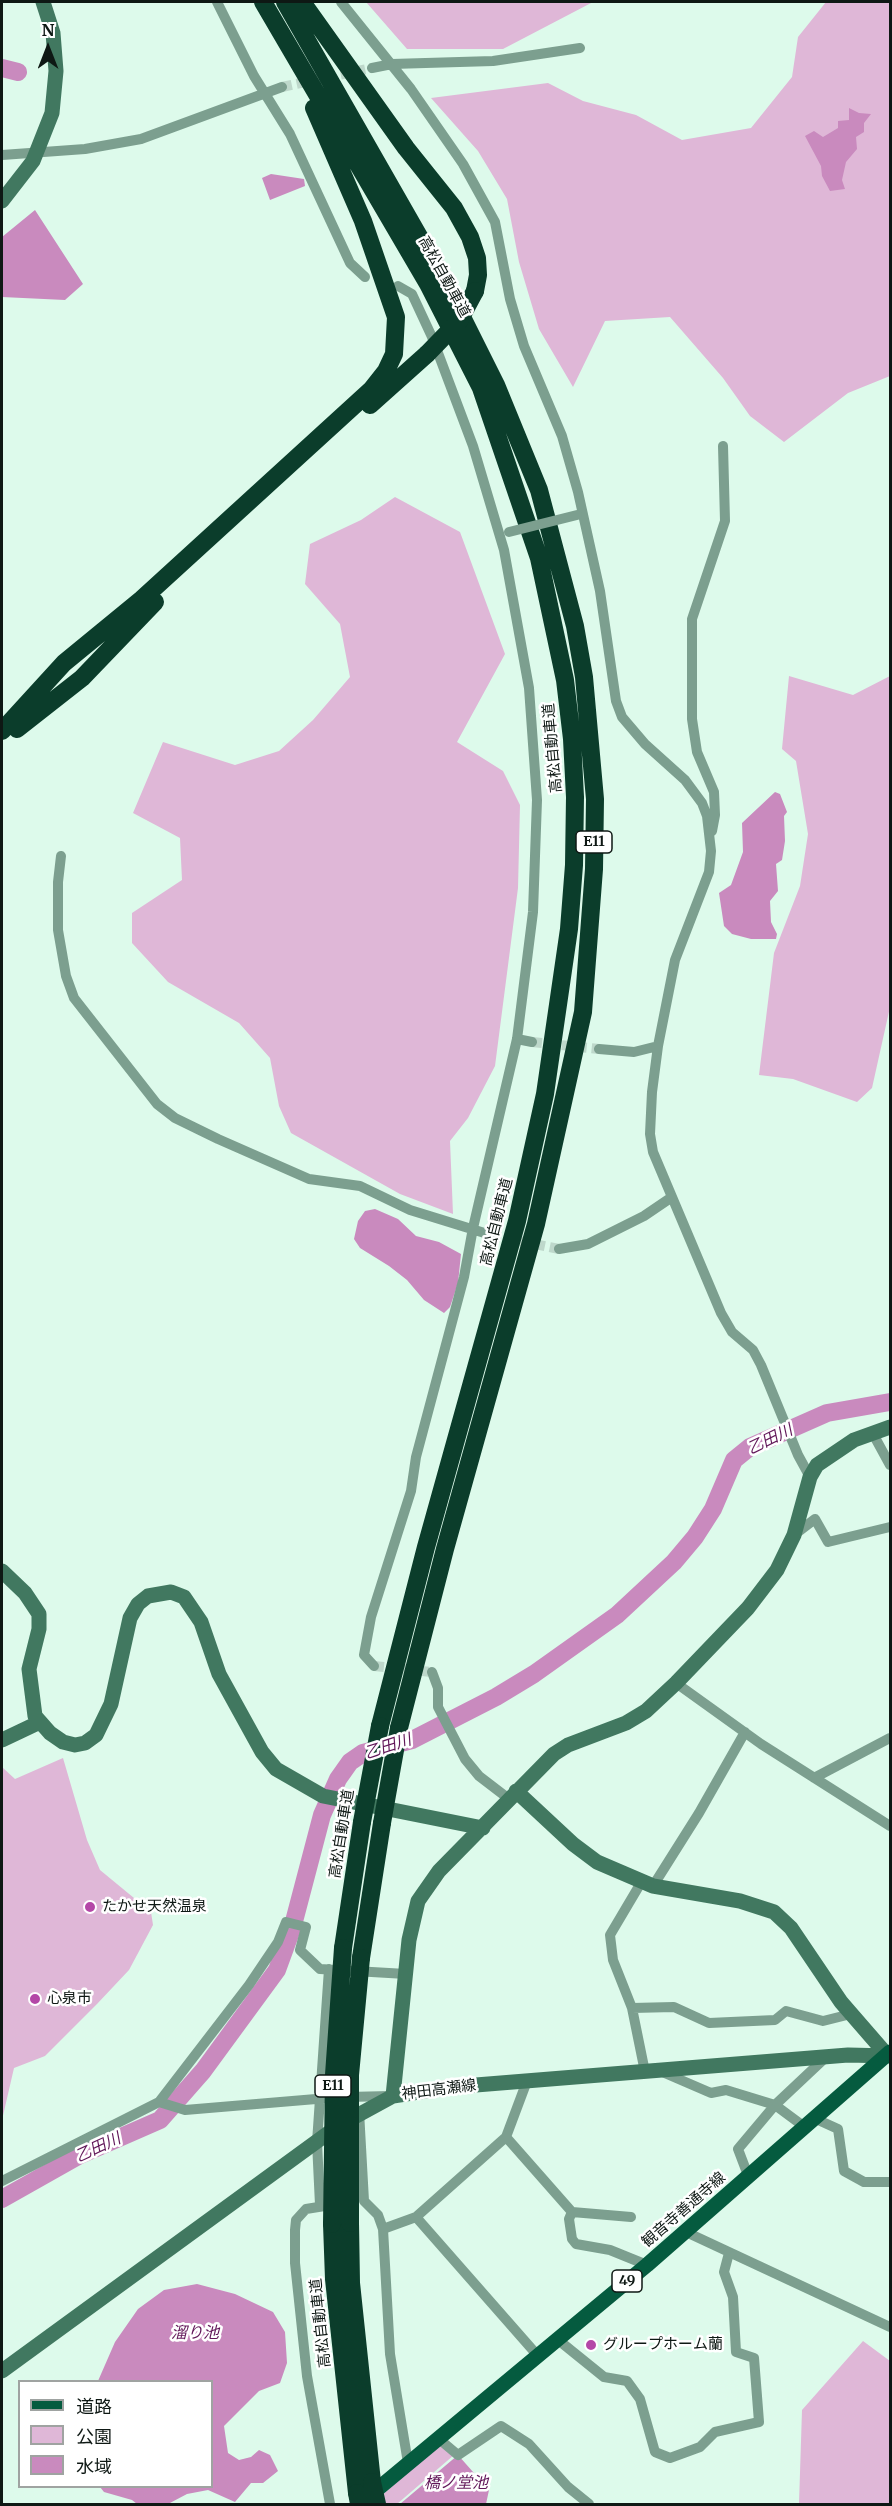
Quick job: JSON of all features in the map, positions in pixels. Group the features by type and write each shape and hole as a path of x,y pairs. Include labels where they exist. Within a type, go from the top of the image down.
{"highway":[{"name":"高松自動車道","path":"263,2 429,284 481,388 520,497 544,579 565,680 574,785 574,866 569,929 545,1094 517,1221 429,1536 380,1726 362,1822 343,1948 334,2075 341,2223 352,2295 376,2505"},
{"name":"高松自動車道","path":"285,2 441,275 496,385 539,490 557,552 577,636 584,677 594,787 594,868 583,1012 536,1224 445,1549 399,1728 361,1958 350,2075 341,2223 334,2279 358,2501"},
{"path":"2,742 82,678 149,608 427,354 459,321 475,291 478,275 477,258 470,237 454,208 406,148 302,2"},
{"path":"2,731 64,663 142,600 371,390 386,371 394,354 396,317 384,279 363,220 288,45"}],"main road":[{"name":"観音寺善通寺線","path":"358,2501 439,2439 647,2265 889,2054"}],"street":[{"path":"2,201 8,196 37,152 52,113 56,71 53,33 43,2"},
{"path":"217,2 264,94 290,134 350,262 365,277"},
{"path":"341,2 392,64 464,164 495,222 510,299 524,346 568,455 579,514 600,591 616,701 622,717 645,744 685,780 702,803 710,837"},
{"path":"372,68 392,64 493,61 580,48"},
{"path":"2,155 86,149 141,139 282,87"},
{"path":"374,1666 364,1655 372,1617 402,1526 416,1457 464,1277 473,1228 517,1039 533,912 537,800 529,688 504,534 432,337 412,294 398,286"},
{"path":"723,446 725,521 692,619 692,719 698,752 714,792 715,815 710,837 709,872 675,960 658,1046 650,1134 653,1152 721,1313 732,1332 753,1350 798,1455 810,1477"},
{"path":"504,534 579,514"},
{"path":"61,856 58,882 58,930 66,976 74,998 157,1104 175,1118 309,1179 360,1186 410,1210 491,1235"},
{"path":"517,1039 532,1042"},
{"path":"599,1049 634,1052 658,1046"},
{"path":"559,1249 588,1244 644,1216 672,1197"},
{"path":"159,2102 185,2110 357,2096 393,2096 406,1974 418,1901 439,1871 554,1754 568,1745 626,1723 646,1711 676,1683 748,1608 777,1570 794,1534 810,1477 817,1465 837,1449 872,1432 891,1427"},
{"path":"872,1432 891,1465"},
{"path":"794,1534 815,1519 828,1542 891,1527"},
{"path":"2,1571 25,1593 39,1614 29,1683 34,1716 50,1733 69,1743 85,1743 96,1735 105,1722 111,1704 130,1618 138,1604 148,1596 171,1592 184,1597 201,1622 219,1674 262,1752 276,1769 323,1796 483,1828"},
{"path":"432,1672 438,1688 438,1707 452,1735 479,1776 512,1795 597,1862 647,1884 740,1901 774,1912 791,1928 851,2014 889,2054"},
{"path":"676,1683 814,1778 891,1826"},
{"path":"2,1740 40,1722"},
{"path":"745,1732 699,1813 610,1935 613,1960 632,2008 652,2071 711,2093 726,2090 775,2105 811,2123 838,2129 843,2171 864,2182 891,2182"},
{"path":"814,1778 891,1738"},
{"path":"2,2181 159,2102 249,1985 278,1942 286,1922 306,1927 300,1950 320,1969 406,1974"},
{"path":"320,2205 317,2142 329,1969"},
{"path":"632,2008 674,2007 709,2023 775,2020 786,2011 823,2021 851,2014"},
{"name":"神田高瀬線","path":"2,2371 317,2142 359,2113 393,2096 431,2089 826,2057 889,2054"},
{"path":"749,2178 738,2149 775,2105 826,2057"},
{"path":"383,2229 416,2217 506,2137 526,2081"},
{"path":"357,2096 364,2201 378,2215 383,2229 390,2354 404,2439 410,2461"},
{"path":"506,2137 572,2212 631,2217"},
{"path":"330,2505 307,2376 295,2263 296,2220 306,2209 320,2205 364,2201"},
{"path":"572,2212 569,2219 572,2239 576,2244 610,2250 647,2265"},
{"path":"416,2217 538,2356"},
{"path":"686,2232 891,2327"},
{"path":"557,2339 604,2377 627,2381 640,2399 655,2452 670,2458 700,2446 715,2432 759,2422 754,2358 736,2352 733,2297 724,2272 729,2253"},
{"path":"439,2439 458,2455 501,2426 529,2444 568,2487 589,2505"}],"green space":[{"path":"366,2 593,2 503,49 407,49"},
{"path":"826,2 890,2 890,376 848,393 784,442 750,416 723,378 670,317 605,321 573,387 539,329 519,262 507,199 478,151 431,98 548,83 583,101 636,115 682,140 751,128 792,77 798,37"},
{"path":"395,497 460,532 505,654 457,742 503,771 520,805 518,888 495,1066 468,1118 450,1141 453,1214 400,1194 291,1133 279,1106 270,1058 239,1023 168,982 132,943 132,913 182,880 180,838 133,813 163,742 235,765 279,751 313,720 350,677 340,624 305,584 310,544 361,520"},
{"path":"789,676 853,695 890,676 890,1007 872,1088 857,1102 793,1079 759,1075 774,953 800,886 808,834 796,761 782,749"},
{"path":"63,1758 87,1840 100,1870 151,1912 153,1925 129,1970 97,2004 45,2056 14,2068 2,2120 2,1767 15,1779"},
{"path":"863,2341 890,2361 890,2504 799,2504 802,2410"},
{"path":"439,2445 454,2455 397,2504 372,2504"}],"water":[{"path":"849,108 859,113 871,114 864,123 864,132 856,137 857,149 846,162 842,180 845,189 830,191 822,176 821,166 805,136 814,131 823,137 838,128 838,121 849,120"},
{"path":"271,174 304,179 305,186 270,200 262,178"},
{"path":"35,210 83,284 65,300 2,297 2,237"},
{"path":"775,792 780,794 787,812 784,816 785,841 782,860 776,864 778,891 770,901 771,922 777,934 776,939 751,939 732,934 724,926 719,893 731,885 743,852 742,823"},
{"path":"375,1209 398,1219 416,1236 439,1242 461,1254 458,1283 450,1307 444,1313 424,1300 407,1280 389,1266 360,1248 354,1239 358,1221 365,1211"},
{"name":"溜り池","path":"197,2284 235,2294 273,2312 285,2332 287,2363 280,2383 259,2391 224,2426 228,2453 239,2460 251,2457 259,2450 270,2455 278,2471 263,2483 251,2483 235,2502 208,2490 187,2494 168,2504 137,2504 132,2500 104,2492 101,2488 213,2488 213,2380 98,2380 115,2342 138,2309 164,2290"},
{"name":"橋ノ堂池","path":"458,2455 489,2490 486,2504 400,2504"}],"waterway":[{"path":"2,68 18,72"},
{"name":"乙田川","path":"2,2199 80,2155 160,2120 203,2071 277,1970 292,1929 322,1815 338,1779 350,1762 363,1753 412,1740 496,1697 534,1674 617,1615 674,1562 695,1537 713,1509 734,1460 750,1447 827,1413 890,1402"}],"tunnel":[{"path":"282,87 372,68"},
{"path":"532,1042 599,1049"},
{"path":"491,1235 559,1249"},
{"path":"374,1666 432,1672"}],"place":[{"name":"たかせ天然温泉","path":"90,1907"},
{"name":"心泉市","path":"35,1999"},
{"name":"グループホーム蘭","path":"591,2345"}]}
